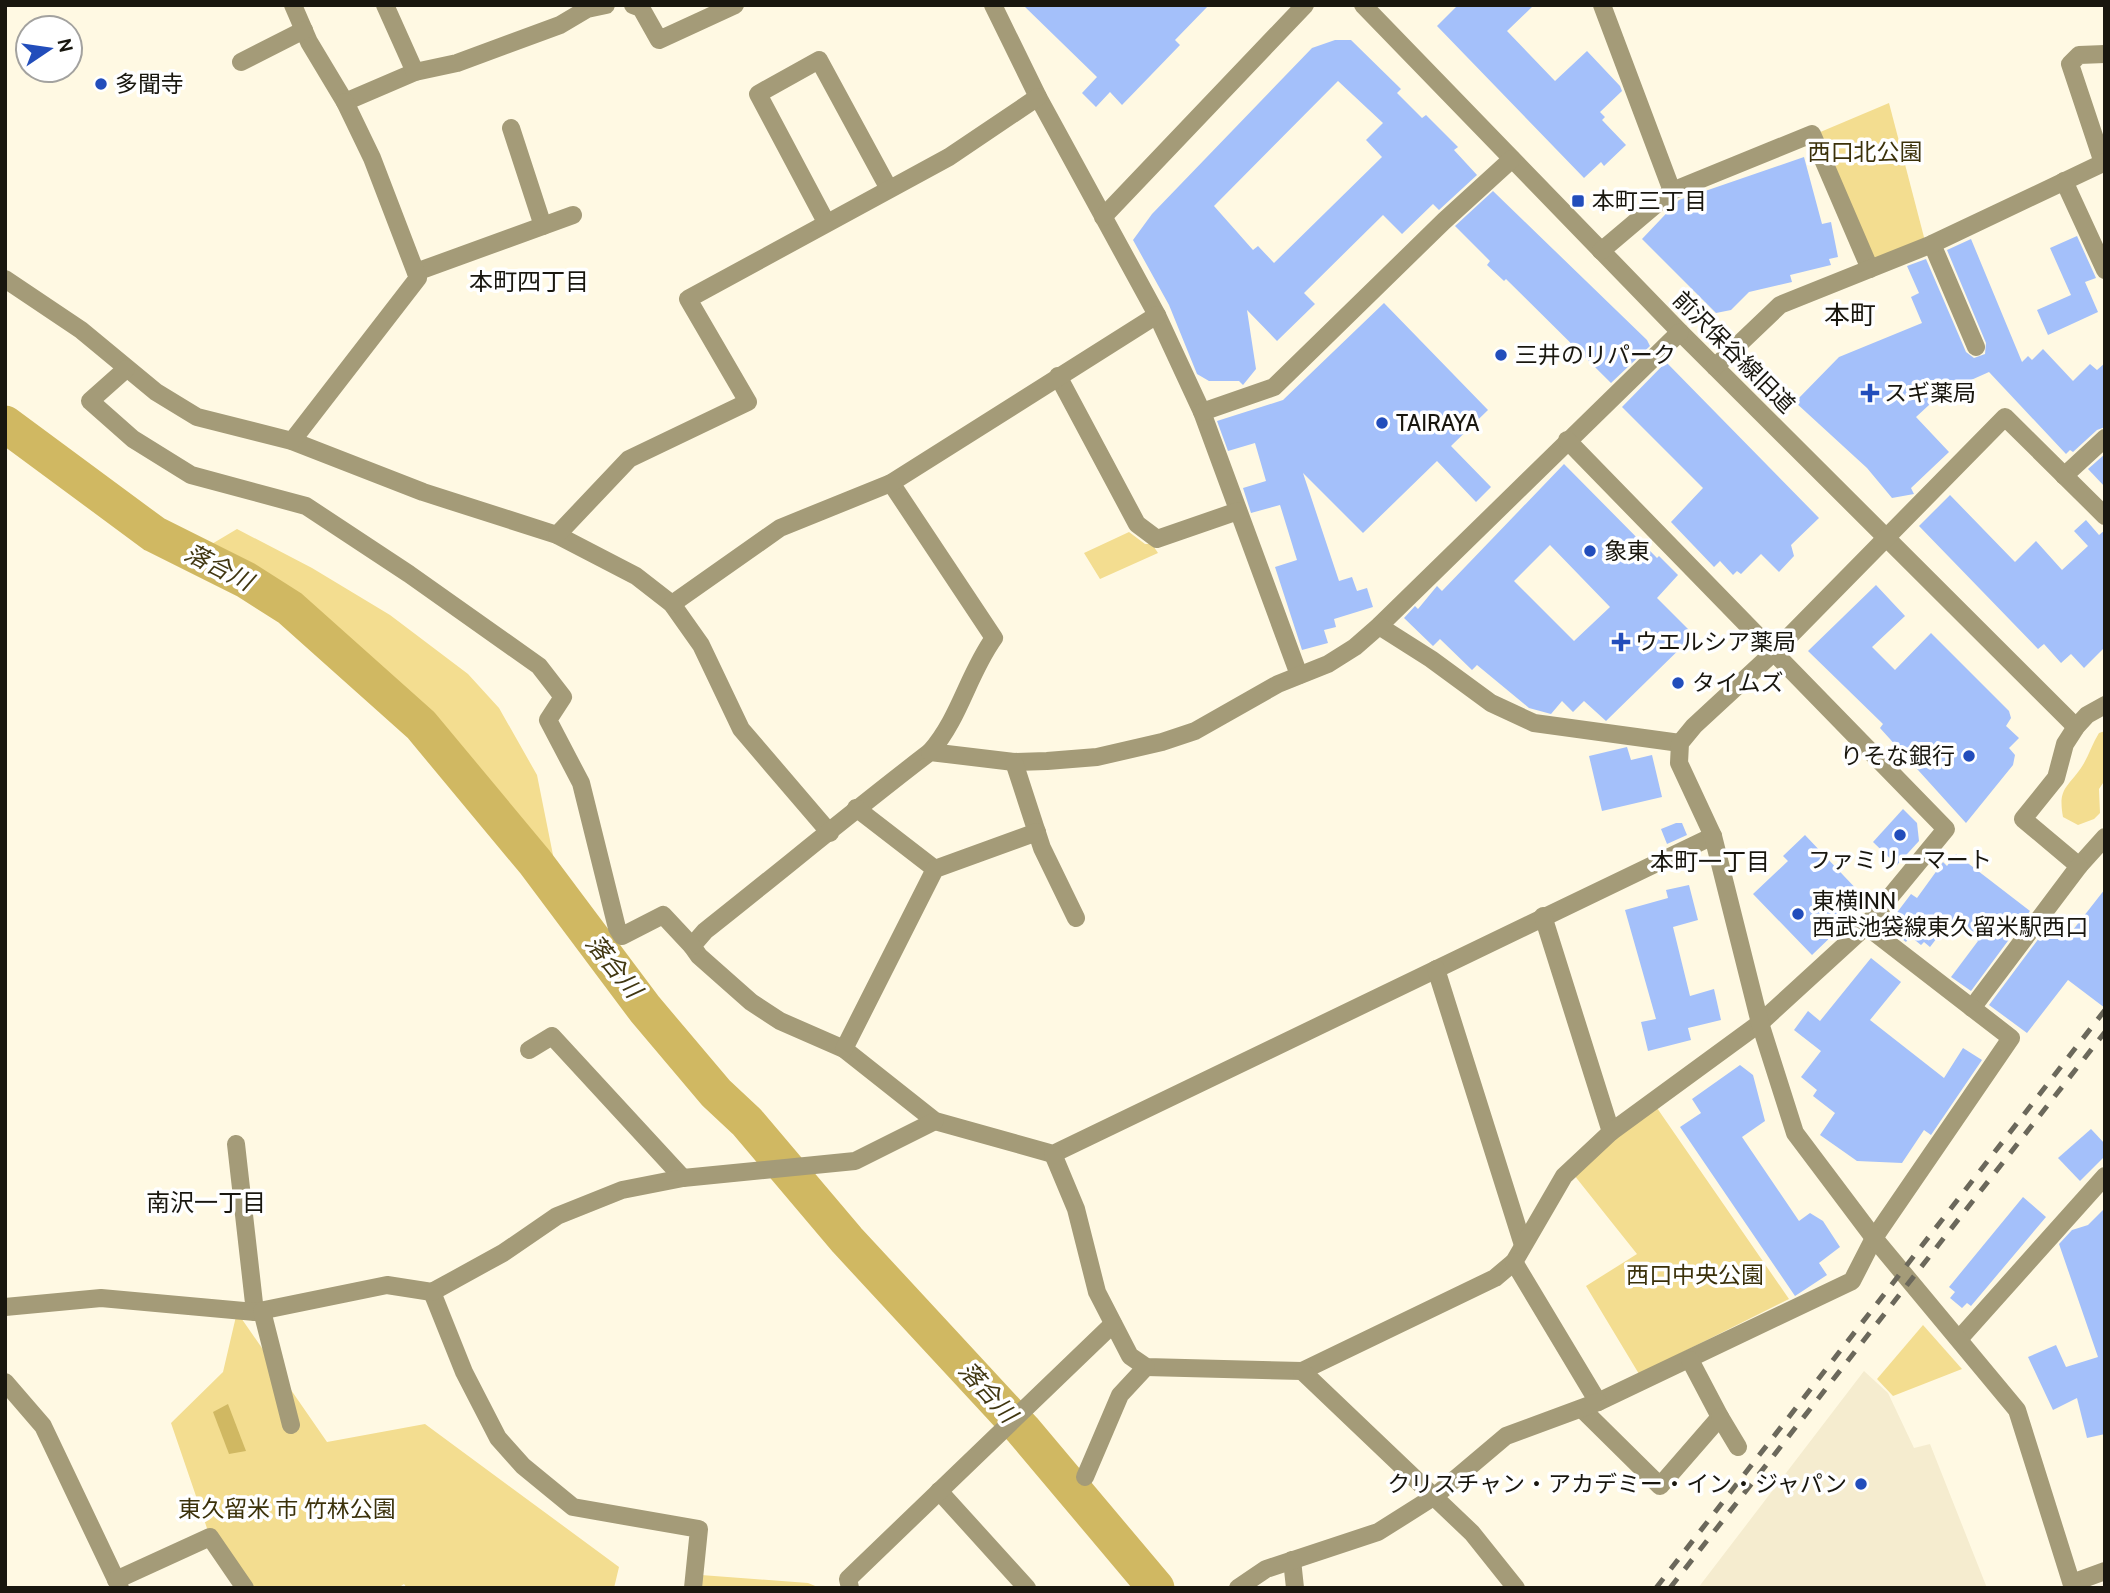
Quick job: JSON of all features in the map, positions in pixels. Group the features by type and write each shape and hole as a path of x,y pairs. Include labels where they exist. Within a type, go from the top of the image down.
{"street":[{"path":"292,441 418,278 372,158 293,5"},
{"path":"385,5 415,72"},
{"path":"345,102 415,72 457,63 560,25 587,9 606,5"},
{"path":"633,5 641,8 659,40 735,5"},
{"path":"993,5 1038,97 1157,315 1202,412 1300,675"},
{"path":"1103,217 1305,5"},
{"name":"前沢保谷線旧道","path":"1363,5 1680,332 2076,727"},
{"path":"1602,5 1672,191"},
{"path":"241,62 304,30"},
{"path":"1715,367 1780,305 1932,244 2104,163 2070,64 2079,55 2105,54"},
{"path":"826,222 758,94 819,60 889,189"},
{"path":"557,535 629,459 748,401 688,299 949,157 1038,97"},
{"path":"511,128 543,226"},
{"path":"1601,251 1672,191 1812,134 1870,269"},
{"path":"1202,412 1273,387 1444,221 1513,159"},
{"path":"2064,181 2105,270"},
{"path":"416,272 573,215"},
{"path":"1932,244 1976,347"},
{"path":"5,279 81,330 156,393 197,417 292,441 424,492 557,535 636,576 672,604 701,645 741,729 830,833"},
{"path":"672,604 780,528 891,483 1157,315"},
{"path":"930,752 1014,762 1097,757 1162,742 1195,731 1278,684 1328,664 1355,647 1378,626 1680,332"},
{"path":"126,369 90,401 133,439 191,475 306,506 409,574 539,666 563,697 548,720 582,783 617,928 622,936 663,915 699,956 751,1002 780,1021 844,1049 935,1121 1053,1154 1713,836"},
{"path":"1058,376 1136,524 1157,539 1238,511"},
{"path":"2105,516 2005,417 1775,651 1694,726 1680,743 1679,763 1713,836 1760,1023 1795,1133 1874,1238 1960,1338 2017,1410 2072,1586 2105,1571"},
{"path":"2064,476 2105,438"},
{"path":"1053,1154 1076,1209 1097,1292 1130,1356 1146,1367 1302,1371 1495,1278 1514,1262 1564,1176 1611,1132 1760,1023 1866,926 1946,829 1567,440"},
{"path":"692,946 705,931 830,833 856,808 930,752 961,709 972,675 995,638 891,483"},
{"path":"1378,626 1431,659 1492,703 1534,723 1680,743"},
{"path":"2079,866 2023,819 2056,778 2065,744 2076,727 2087,715 2105,705"},
{"path":"1014,762 1037,832 1076,918"},
{"path":"856,808 935,869"},
{"path":"844,1049 935,869 1037,832"},
{"path":"1972,1008 2079,866 2105,836"},
{"path":"1543,916 1611,1132"},
{"path":"1238,1588 1266,1569 1378,1532 1435,1496 1506,1436 1591,1406 1852,1281 1874,1238 2011,1038 1866,926"},
{"path":"1436,969 1523,1245"},
{"path":"530,1050 552,1036 684,1178"},
{"path":"5,1307 101,1298 258,1312 387,1285 432,1292 503,1253 557,1216 622,1190 684,1178 767,1172 855,1161 935,1121"},
{"path":"236,1144 258,1312 291,1425"},
{"path":"1960,1338 2105,1177"},
{"path":"1514,1262 1591,1406 1660,1486 1720,1417"},
{"path":"432,1292 449,1339 498,1438 523,1466 573,1507 699,1529 693,1588"},
{"path":"850,1588 848,1579 1113,1324"},
{"path":"1690,1360 1738,1447"},
{"path":"1085,1477 1120,1395 1146,1367"},
{"path":"1302,1371 1435,1496 1487,1550 1516,1588"},
{"path":"5,1382 43,1426 118,1584 211,1537 245,1588"},
{"path":"939,1491 1027,1588"},
{"path":"1292,1560 1295,1588"}],"shaded area":[{"name":"クリスチャン・アカデミー・イン・ジャパン","path":"1864,1371 1888,1393 1914,1448 1930,1444 1987,1588 1698,1588"},
{"path":"228,1404 246,1451 229,1454 213,1412"}],"green space":[{"name":"西口北公園","path":"1889,103 1925,241 1869,266 1818,133"},
{"path":"237,529 312,568 390,615 468,674 499,708 537,775 554,860 542,871 421,725 320,631 246,580 195,554"},
{"path":"1129,532 1145,544 1152,544 1158,553 1100,579 1084,553"},
{"path":"2105,731 2105,780 2099,789 2100,813 2094,819 2078,825 2063,817 2063,795 2099,733"},
{"name":"西口中央公園","path":"1657,1108 1789,1299 1639,1374 1586,1286 1637,1254 1574,1175 1614,1138"},
{"name":"東久留米 市 竹林公園","path":"237,1312 327,1442 425,1424 619,1567 614,1588 407,1588 404,1584 398,1588 245,1588 210,1537 171,1423 223,1372"},
{"path":"1923,1325 1962,1369 1893,1396 1877,1379"},
{"path":"701,1575 808,1583 820,1588 698,1588"}],"building":[{"path":"1023,5 1209,5 1175,40 1180,45 1122,105 1110,92 1096,107 1082,93 1097,77"},
{"path":"1458,5 1534,5 1507,31 1555,81 1587,51 1620,86 1622,91 1600,112 1605,117 1602,120 1626,145 1604,166 1601,162 1584,178 1437,26"},
{"path":"1335,40 1351,40 1401,89 1397,93 1422,118 1426,115 1458,147 1454,150 1477,175 1439,210 1433,204 1402,234 1383,215 1304,293 1315,304 1277,341 1247,310 1256,369 1243,385 1239,381 1209,381 1197,374 1169,305 1133,240 1152,214 1312,48","holes":["1338,81 1383,123 1366,140 1382,157 1274,263 1258,246 1253,250 1214,206"]},
{"path":"1804,157 1822,224 1831,222 1838,257 1829,259 1831,265 1790,275 1792,282 1749,292 1731,310 1716,313 1642,239 1679,200"},
{"path":"1493,191 1647,340 1650,346 1611,383 1506,279 1504,281 1487,265 1490,261 1455,226"},
{"path":"2077,236 2096,278 2085,282 2098,312 2048,335 2037,310 2071,295 2050,248"},
{"path":"1971,239 2022,362 2028,356 2032,360 2043,349 2073,381 2090,364 2097,370 2105,363 2105,427 2097,430 2073,452 2070,450 2066,454 1989,372 1942,393 1916,417 1949,452 1911,488 1914,494 1892,498 1867,468 1795,402 1839,357 1922,323 1911,297 1919,293 1907,266 1926,259 1966,352 1974,358 1985,354 1986,343 1947,250"},
{"path":"1384,303 1488,410 1451,446 1491,487 1476,502 1437,461 1363,533 1303,473 1339,581 1352,577 1357,591 1367,588 1373,607 1334,619 1336,627 1324,630 1328,643 1302,650 1275,567 1297,560 1280,505 1251,513 1243,488 1266,481 1255,443 1228,451 1217,421 1283,400"},
{"path":"1666,362 1819,518 1791,545 1794,556 1779,572 1761,554 1741,574 1737,571 1733,575 1720,561 1714,567 1671,522 1703,488 1622,407"},
{"path":"2105,454 2105,487 2088,469"},
{"path":"1564,464 1657,558 1659,556 1678,575 1657,598 1694,635 1606,721 1584,701 1573,712 1562,701 1551,714 1529,708 1477,665 1472,670 1440,639 1433,646 1404,618 1415,606 1418,609 1437,586 1442,591","holes":["1550,545 1610,607 1574,641 1514,581"]},
{"path":"1950,495 2015,562 2036,541 2062,570 2088,546 2074,531 2086,520 2099,535 2105,530 2105,647 2084,668 2071,654 2061,663 2044,644 2038,649 1919,526"},
{"path":"1876,585 1905,616 1872,647 1895,670 1931,633 2009,711 2011,718 2006,726 2019,738 2009,748 2015,755 2013,765 1966,823 1880,728 1883,724 1808,651"},
{"path":"1627,747 1631,760 1652,755 1662,797 1602,811 1589,756"},
{"path":"1903,809 1917,823 1919,841 1897,865 1873,842"},
{"path":"1682,823 1687,835 1667,844 1661,829"},
{"path":"1805,835 1863,896 1832,925 1837,931 1812,955 1753,894 1788,861 1783,856"},
{"path":"1956,854 2030,911 1971,991 1951,977 1978,941 1950,921 1930,947 1924,942 1921,945 1910,936 1906,942 1886,927 1911,894 1917,898 1943,862 1947,866"},
{"path":"1689,885 1698,920 1673,927 1690,996 1714,989 1721,1020 1688,1028 1691,1040 1648,1051 1641,1022 1656,1019 1625,910 1668,898 1666,890"},
{"path":"2105,889 2105,1008 2068,980 2027,1033 1989,1005 2051,922 2069,935"},
{"path":"1871,958 1901,982 1870,1020 1944,1078 1963,1048 1982,1060 1931,1135 1924,1130 1902,1163 1857,1161 1820,1135 1835,1113 1813,1096 1817,1090 1801,1077 1821,1051 1794,1030 1808,1011 1820,1021"},
{"path":"1740,1065 1753,1075 1765,1121 1742,1137 1799,1221 1810,1213 1823,1221 1840,1247 1819,1263 1827,1275 1795,1296 1680,1127 1701,1113 1692,1099"},
{"path":"2091,1129 2105,1144 2105,1156 2080,1181 2058,1158"},
{"path":"2023,1197 2046,1217 1971,1306 1967,1303 1962,1308 1950,1298 1955,1292 1949,1287"},
{"path":"2105,1208 2105,1434 2087,1438 2077,1398 2053,1410 2028,1357 2056,1345 2066,1367 2098,1357 2059,1244 2072,1230 2088,1225"}],"waterway":[{"name":"落合川","path":"5,424 154,534 246,580 290,608 421,725 535,862 645,1009 716,1093 747,1122 847,1240 1023,1430 1156,1588"}],"railway":[{"path":"1656,1588 2105,1010"},
{"path":"1670,1588 2105,1032"}],"place":[{"name":"多聞寺","path":"101,84"},
{"name":"本町三丁目","path":"1578,201"},
{"name":"三井のリパーク","path":"1501,355"},
{"name":"スギ薬局","path":"1870,393"},
{"name":"TAIRAYA","path":"1382,423"},
{"name":"象東","path":"1590,551"},
{"name":"ウエルシア薬局","path":"1621,642"},
{"name":"タイムズ","path":"1678,683"},
{"name":"りそな銀行","path":"1969,756"},
{"name":"ファミリーマート","path":"1900,835"},
{"name":"東横INN 西武池袋線東久留米駅西口","path":"1798,914"},
{"name":"クリスチャン・アカデミー・イン・ジャパン","path":"1861,1484"}],"district":[{"name":"本町四丁目","path":"529,281"},
{"name":"本町","path":"1850,315"},
{"name":"本町一丁目","path":"1710,861"},
{"name":"南沢一丁目","path":"206,1202"}]}
